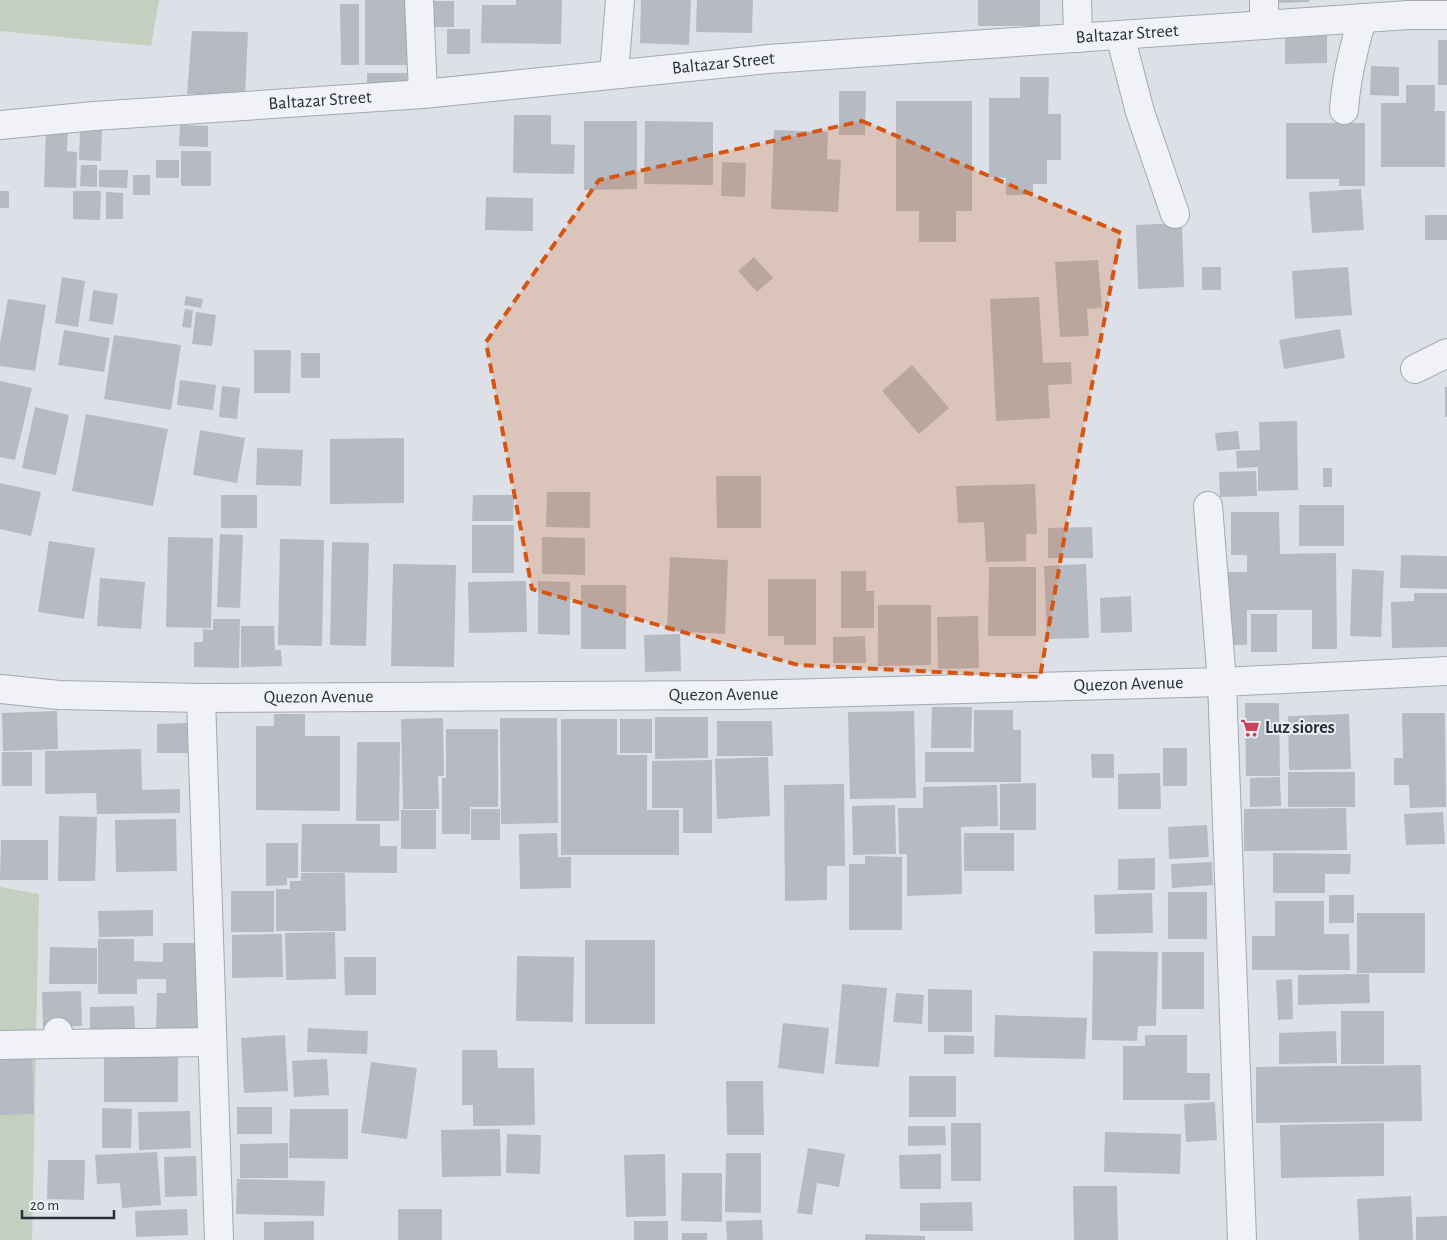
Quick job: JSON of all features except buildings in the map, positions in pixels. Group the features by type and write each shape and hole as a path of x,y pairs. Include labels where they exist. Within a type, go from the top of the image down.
{"street":[{"path":"419,0 423,94"},
{"path":"614,74 620,0"},
{"path":"1077,0 1078,38"},
{"name":"Baltazar Street","path":"0,125 423,94 769,59 1120,35 1264,13 1362,18 1444,10"},
{"path":"1344,110 1345,88 1350,62 1362,18"},
{"path":"1120,35 1140,112 1175,214"},
{"path":"1415,369 1447,353"},
{"path":"1208,506 1222,682 1242,1240"},
{"name":"Quezon Avenue","path":"0,688 59,695 201,698 740,695 1222,682 1447,671"},
{"path":"201,698 218,1240"},
{"path":"0,1045 57,1038 212,1042"}],"highlighted area":[{"path":"862,121 1121,233 1082,437 1040,677 798,665 532,589 486,342 599,180"}],"green space":[{"path":"0,0 159,0 151,46 0,31"},
{"path":"0,887 39,894 32,1240 0,1240"}],"place":[{"name":"Luz siores","path":"1250,728"}]}
